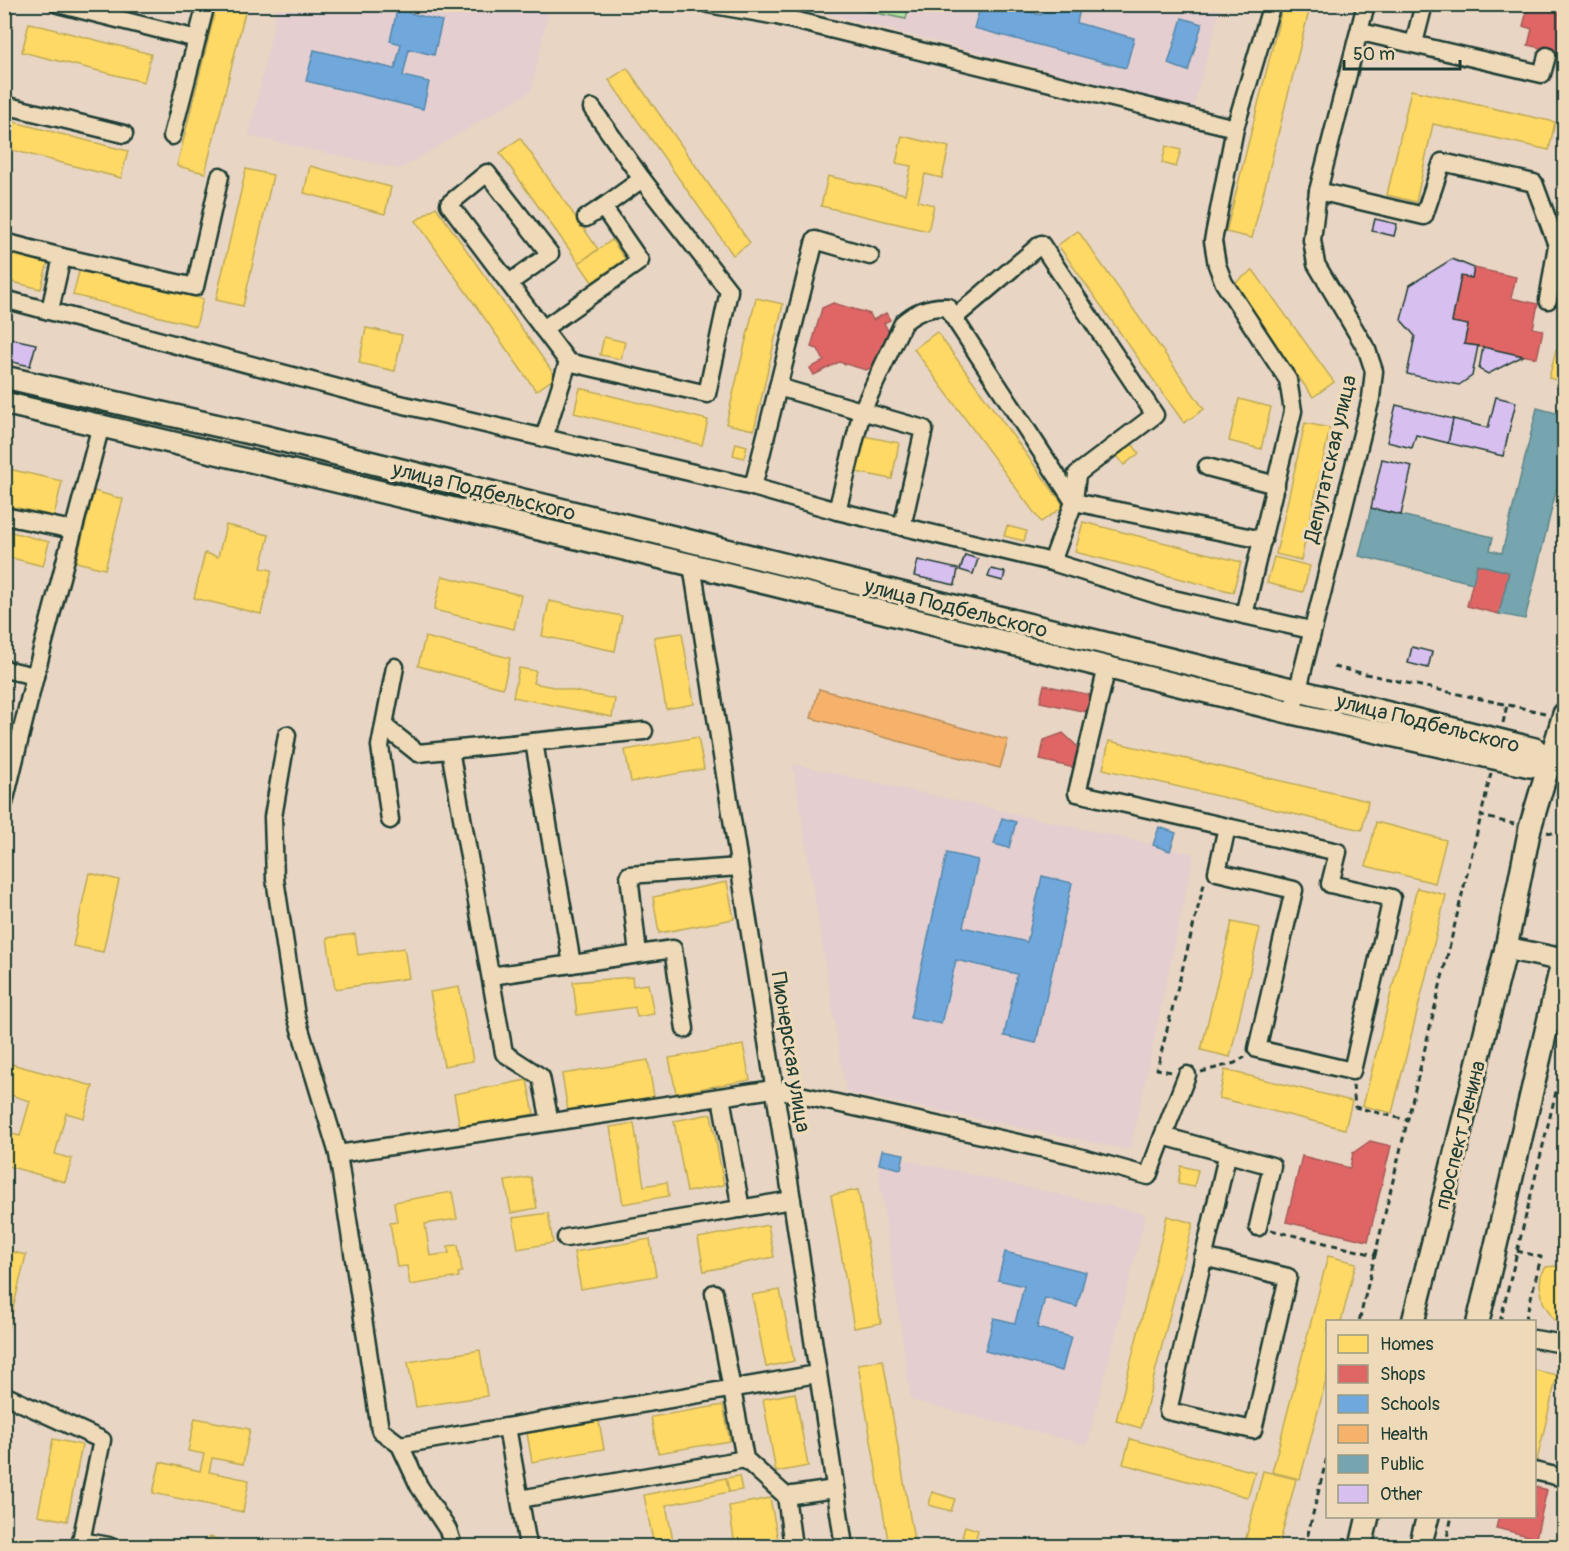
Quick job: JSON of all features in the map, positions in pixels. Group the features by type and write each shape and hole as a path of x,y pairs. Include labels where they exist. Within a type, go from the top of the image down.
{"main road":[{"name":"улица Подбельского","path":"4,377 263,436 1297,691 1497,749"},
{"name":"улица Подбельского","path":"4,403 548,530 1292,713 1497,749 1535,749 1557,763"},
{"path":"548,530 554,508"},
{"name":"проспект Ленина","path":"1413,1320 1506,948 1530,828 1557,763 1564,714"},
{"path":"1478,1320 1564,957 1506,948"},
{"path":"1361,1546 1368,1518"},
{"path":"1420,1546 1427,1518"}],"street":[{"path":"58,4 197,39"},
{"path":"172,136 206,4"},
{"path":"708,4 810,24 1235,128"},
{"path":"1244,615 1293,411 1288,380 1224,283 1217,265 1213,241 1235,128 1272,4"},
{"name":"Депутатская улица","path":"1292,713 1371,398 1374,371 1367,350 1316,264 1312,240 1318,191 1366,4"},
{"path":"1414,43 1424,4"},
{"path":"1360,33 1414,43 1542,74 1547,56"},
{"path":"4,105 124,134"},
{"path":"508,283 550,254 487,173 449,204 543,329 568,362 707,394 729,291 642,178 592,108"},
{"path":"1318,191 1424,216 1442,162 1534,183 1557,245 1548,300"},
{"path":"4,242 195,287 220,176"},
{"path":"586,218 642,178"},
{"path":"543,329 640,261 603,207"},
{"path":"753,487 815,240 870,256"},
{"path":"954,318 1041,244 1155,415 1077,474 1074,502 1052,562"},
{"path":"50,310 62,257"},
{"path":"4,299 319,384 753,487 837,511 1052,562 1164,597 1311,630"},
{"path":"837,511 862,411 903,323 910,316 934,306 948,307 1074,502 1263,540"},
{"path":"544,438 568,362"},
{"path":"778,387 924,429 902,527"},
{"path":"4,803 101,425"},
{"path":"1207,467 1276,485"},
{"path":"4,516 73,530"},
{"name":"Пионерская улица","path":"692,565 792,1200 843,1546"},
{"path":"390,820 380,746 395,667"},
{"path":"1107,667 1077,793 1338,852 1330,884 1392,898 1352,1071 1257,1049 1294,890 1216,872 1227,827"},
{"path":"4,669 35,676"},
{"path":"384,726 418,753 644,730"},
{"path":"287,735 273,817 275,879 296,1017 338,1154 380,1430 400,1444 419,1486 448,1530 453,1546"},
{"path":"534,742 572,964"},
{"path":"450,750 504,1053 541,1077 550,1122"},
{"path":"638,954 629,875 739,867"},
{"path":"491,976 673,949 685,1029"},
{"path":"338,1154 773,1089 1044,1148 1148,1176 1187,1075"},
{"path":"721,1097 741,1209"},
{"path":"1163,1136 1272,1166 1258,1227"},
{"path":"1203,1257 1288,1276 1253,1430 1168,1411 1203,1257 1227,1155"},
{"path":"566,1238 792,1200"},
{"path":"714,1293 745,1459 786,1496 793,1546"},
{"path":"1536,1339 1564,1344"},
{"path":"400,1444 817,1374"},
{"path":"4,1395 102,1440 81,1544 109,1546"},
{"path":"507,1427 528,1546"},
{"path":"520,1500 745,1459"},
{"path":"1536,1471 1564,1478"},
{"path":"786,1496 835,1489"}],"path":[{"path":"1334,668 1540,711"},
{"path":"1359,1320 1507,705"},
{"path":"1481,816 1530,828"},
{"path":"1216,872 1207,874 1157,1069 1187,1075 1235,1063 1257,1049"},
{"path":"1500,1320 1564,1059"},
{"path":"1352,1071 1355,1107 1407,1120"},
{"path":"1258,1227 1375,1255"},
{"path":"1517,1251 1541,1257 1525,1320"},
{"path":"1305,1546 1326,1461"},
{"path":"1445,1546 1452,1518"}],"shaded area":[{"path":"824,4 1221,5 1193,108 823,12"},
{"path":"278,5 550,5 531,91 400,169 249,136"},
{"path":"793,764 1194,854 1130,1150 846,1092"},
{"path":"876,1153 1146,1214 1087,1445 911,1400"}],"green space":[{"path":"909,4 906,19 837,5"}],"building: Homes":[{"path":"217,4 247,4 205,173 177,166"},
{"path":"1283,5 1309,11 1252,238 1226,232"},
{"path":"29,23 151,54 144,82 22,52"},
{"path":"627,68 750,243 733,255 609,80"},
{"path":"1411,90 1555,122 1549,150 1433,124 1416,202 1387,195"},
{"path":"6,120 128,151 121,178 4,148"},
{"path":"902,136 949,147 942,178 925,174 918,201 934,205 928,231 821,206 828,176 905,194 911,166 896,163"},
{"path":"520,138 598,249 579,263 500,153"},
{"path":"1166,146 1181,150 1176,167 1162,163"},
{"path":"310,166 391,187 385,214 304,193"},
{"path":"246,169 273,175 243,306 216,300"},
{"path":"1564,180 1564,222 1555,219"},
{"path":"436,207 556,377 536,391 416,221"},
{"path":"1078,231 1204,409 1184,423 1058,245"},
{"path":"612,240 625,259 592,282 579,263"},
{"path":"4,251 48,261 41,289 4,280"},
{"path":"80,268 203,299 196,326 73,295"},
{"path":"1253,270 1334,382 1313,397 1232,285"},
{"path":"756,298 783,304 754,430 726,424"},
{"path":"366,328 402,335 395,371 359,363"},
{"path":"937,332 1064,506 1041,522 914,349"},
{"path":"604,337 625,342 621,359 600,355"},
{"path":"1556,350 1564,352 1564,382 1549,378"},
{"path":"580,388 708,420 702,445 574,413"},
{"path":"1239,399 1271,407 1261,449 1229,441"},
{"path":"1305,423 1330,428 1301,560 1276,554"},
{"path":"864,436 899,443 892,479 856,472"},
{"path":"1129,440 1139,453 1124,465 1114,452"},
{"path":"736,443 747,446 744,458 733,455"},
{"path":"4,468 62,481 54,516 4,505"},
{"path":"94,491 123,499 105,569 76,562"},
{"path":"1083,522 1241,562 1233,592 1075,552"},
{"path":"226,525 269,535 261,568 272,570 261,614 194,598 205,553 218,557"},
{"path":"1007,526 1027,531 1024,541 1004,536"},
{"path":"4,530 49,542 43,566 4,556"},
{"path":"1274,557 1310,566 1303,592 1267,583"},
{"path":"442,576 521,595 514,629 434,610"},
{"path":"549,601 622,616 615,651 542,636"},
{"path":"682,633 694,704 666,709 654,637"},
{"path":"425,637 510,658 503,688 418,666"},
{"path":"519,668 536,671 533,683 615,699 612,717 513,697"},
{"path":"698,737 704,769 631,782 625,750"},
{"path":"1109,741 1368,801 1362,830 1103,769"},
{"path":"1376,822 1446,840 1435,883 1366,866"},
{"path":"89,873 119,880 103,952 73,946"},
{"path":"727,882 734,919 659,933 653,897"},
{"path":"1417,888 1446,895 1392,1113 1363,1106"},
{"path":"1232,922 1260,928 1230,1057 1201,1050"},
{"path":"355,934 358,955 404,948 409,978 335,989 327,938"},
{"path":"632,977 633,986 648,984 654,1014 637,1017 635,1007 577,1015 573,982"},
{"path":"459,987 473,1061 444,1066 430,992"},
{"path":"743,1045 750,1080 676,1093 669,1058"},
{"path":"648,1060 654,1097 568,1111 562,1074"},
{"path":"4,1062 93,1086 84,1118 66,1113 55,1154 72,1159 65,1182 4,1165 4,1132 20,1136 30,1101 4,1093"},
{"path":"1225,1070 1352,1101 1345,1129 1219,1098"},
{"path":"527,1080 534,1114 460,1128 454,1094"},
{"path":"711,1114 724,1185 687,1192 674,1121"},
{"path":"634,1123 644,1186 667,1182 669,1196 623,1204 610,1127"},
{"path":"1181,1166 1198,1170 1194,1187 1178,1184"},
{"path":"531,1177 537,1208 511,1213 505,1181"},
{"path":"858,1190 881,1323 854,1328 831,1195"},
{"path":"452,1192 457,1219 425,1224 430,1256 449,1253 448,1246 458,1245 462,1272 458,1273 459,1277 410,1285 407,1266 397,1267 390,1223 397,1222 394,1202"},
{"path":"548,1213 553,1243 518,1249 513,1218"},
{"path":"1167,1216 1193,1223 1141,1428 1116,1421"},
{"path":"768,1225 774,1257 704,1271 698,1238"},
{"path":"650,1239 656,1276 581,1289 574,1252"},
{"path":"4,1250 26,1255 8,1329 4,1328"},
{"path":"1328,1256 1356,1263 1342,1320 1326,1320 1326,1381 1300,1479 1272,1472"},
{"path":"1546,1267 1564,1268 1564,1328 1553,1319 1543,1302 1540,1285 1541,1275"},
{"path":"780,1290 794,1361 766,1367 752,1295"},
{"path":"480,1350 487,1396 416,1407 408,1362"},
{"path":"883,1360 915,1546 889,1546 858,1364"},
{"path":"1536,1370 1557,1375 1536,1460"},
{"path":"795,1393 808,1466 776,1472 763,1399"},
{"path":"723,1405 730,1441 658,1453 651,1417"},
{"path":"195,1418 250,1429 243,1464 212,1458 209,1472 249,1480 243,1512 153,1493 160,1462 200,1471 204,1454 188,1451"},
{"path":"599,1421 604,1449 532,1462 527,1433"},
{"path":"53,1439 82,1445 67,1521 38,1515"},
{"path":"1130,1439 1255,1472 1248,1497 1123,1464"},
{"path":"1263,1471 1296,1479 1279,1546 1244,1546"},
{"path":"739,1476 742,1490 729,1492 726,1478"},
{"path":"726,1478 729,1492 666,1505 674,1546 654,1546 644,1495"},
{"path":"932,1492 955,1499 951,1511 929,1505"},
{"path":"770,1498 779,1545 735,1546 729,1506"},
{"path":"965,1526 978,1530 975,1541 962,1537"},
{"path":"209,1537 225,1541 224,1546 207,1546"},
{"path":"1536,1538 1564,1544 1564,1546 1534,1546"}],"building: Shops":[{"path":"1510,4 1564,4 1564,54 1528,45 1532,29 1523,26 1527,11 1509,7"},
{"path":"1474,268 1516,277 1511,298 1538,304 1533,328 1543,330 1537,358 1464,344 1468,325 1452,322 1461,276 1472,278"},
{"path":"833,303 870,314 873,320 886,313 890,320 884,323 890,334 881,363 866,370 839,362 814,375 810,368 824,361 818,349 811,347 822,308"},
{"path":"1477,564 1509,572 1499,614 1467,606"},
{"path":"1044,685 1091,695 1087,712 1040,702"},
{"path":"1063,733 1079,748 1075,768 1040,760 1044,740"},
{"path":"1370,1141 1391,1146 1368,1241 1286,1222 1302,1156 1350,1168 1353,1153"},
{"path":"1536,1487 1547,1490 1536,1538 1496,1528 1498,1518 1536,1518"}],"building: Schools":[{"path":"981,4 1003,4 1041,15 1044,4 1081,4 1077,23 1134,38 1126,68 974,28"},
{"path":"397,10 442,21 434,55 409,49 403,76 429,82 423,109 306,81 314,50 395,69 401,44 390,41"},
{"path":"1182,18 1202,24 1188,71 1168,64"},
{"path":"1002,818 1016,822 1009,848 994,844"},
{"path":"1159,827 1176,833 1170,851 1153,845"},
{"path":"947,853 978,860 963,927 1027,942 1042,876 1072,883 1036,1043 1004,1036 1017,974 956,960 941,1024 910,1018"},
{"path":"882,1150 904,1154 901,1169 879,1164"},
{"path":"1005,1252 1086,1272 1077,1307 1045,1298 1037,1328 1071,1337 1062,1371 985,1351 994,1318 1015,1323 1024,1286 998,1280"}],"building: Health":[{"path":"819,689 1008,740 1000,768 811,718"}],"building: Public":[{"path":"1537,408 1564,415 1564,458 1525,619 1499,614 1509,572 1477,564 1473,583 1359,556 1371,508 1493,537 1490,550 1502,553"}],"building: Other":[{"path":"1375,219 1397,224 1394,236 1372,231"},
{"path":"1452,259 1474,268 1472,278 1461,276 1452,322 1468,325 1464,344 1478,346 1472,376 1459,385 1407,374 1415,336 1401,320 1410,285"},
{"path":"4,337 36,344 30,366 4,360"},
{"path":"1483,347 1523,356 1488,374 1479,369"},
{"path":"1496,397 1516,402 1503,456 1448,443 1453,419 1488,428"},
{"path":"1396,405 1453,419 1448,443 1416,435 1412,448 1387,442"},
{"path":"1382,459 1412,466 1401,515 1371,508"},
{"path":"965,555 978,559 973,574 960,570"},
{"path":"918,560 958,569 955,585 914,576"},
{"path":"991,569 1005,572 1003,581 988,577"},
{"path":"1412,647 1432,652 1428,668 1408,663"}]}
